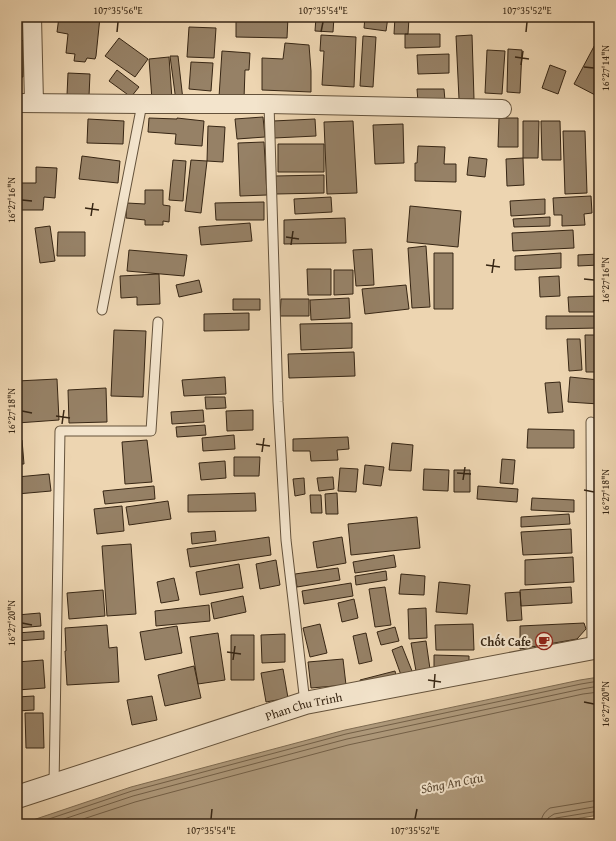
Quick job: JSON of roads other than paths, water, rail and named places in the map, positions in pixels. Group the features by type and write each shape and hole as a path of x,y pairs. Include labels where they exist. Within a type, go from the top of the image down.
{"street":[{"path":"32,17 25,103 269,104 502,109"},
{"name":"Phan Chu Trinh","path":"17,797 305,703 596,648"}],"lane":[{"path":"102,310 142,104"},
{"path":"269,104 278,410 286,540 305,703"},
{"path":"54,785 60,431 151,431 158,322"},
{"path":"591,422 596,648"}],"water":[{"name":"Sông An Cựu","path":"599,677 599,815 545,824 21,824 131,787 345,730"}],"place":[{"name":"Chốt Cafe","path":"544,641"}]}
